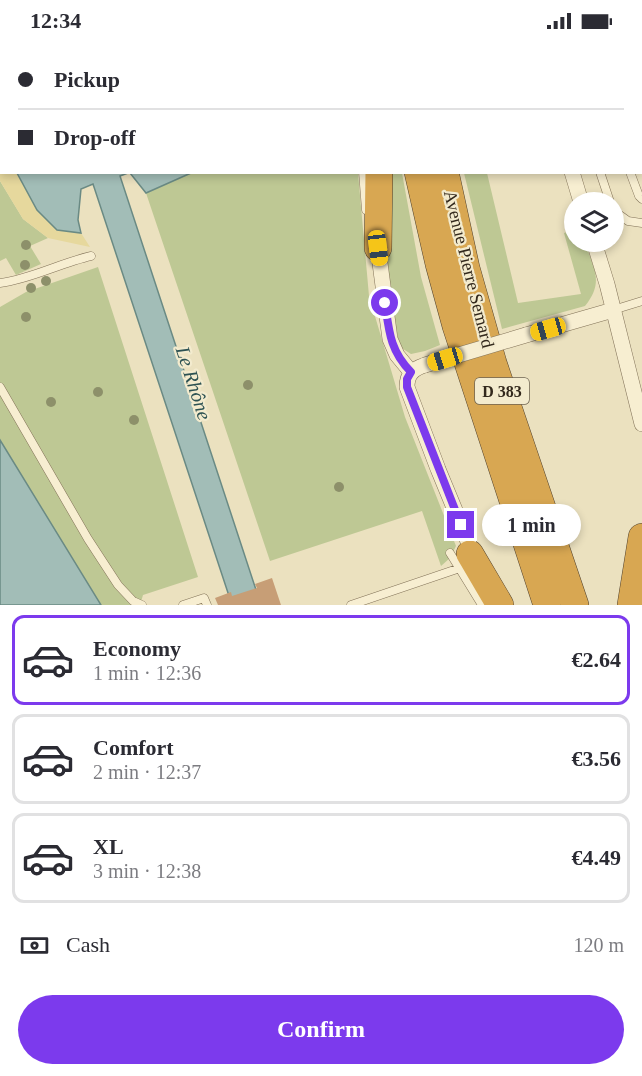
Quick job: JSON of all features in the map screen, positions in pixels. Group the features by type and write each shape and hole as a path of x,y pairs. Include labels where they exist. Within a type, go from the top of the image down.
{"highway":[{"path":"373,240 379,174"},
{"name":"Avenue Pierre Semard","path":"418,174 456,326 547,605"},
{"name":"Avenue Pierre Semard","path":"445,174 466,268 493,363 575,605"},
{"path":"631,605 641,540"},
{"path":"460,558 500,605"}],"street":[{"path":"573,174 578,192"},
{"path":"373,240 390,339 397,355 418,368"},
{"path":"597,252 642,424"},
{"path":"460,558 469,544 407,387 407,379 418,368 613,310"}],"lane":[{"path":"363,174 367,223"},
{"path":"601,174 607,192"},
{"path":"631,174 642,199"},
{"path":"624,218 642,223"},
{"path":"0,283 19,280 92,256"},
{"path":"613,310 642,301"},
{"path":"0,387 112,576 134,601 142,605"},
{"path":"351,605 460,558 482,605"},
{"path":"183,605 204,598 207,605"}],"green space":[{"path":"189,174 358,174 369,296 405,417 456,546 450,558 441,566 422,511 270,561 146,193"},
{"path":"385,174 402,174 421,277 440,345 425,351 411,354 400,347 391,305 383,223"},
{"path":"464,174 487,174 518,303 581,294 569,252 589,252 596,274 596,282 595,289 585,306 502,329"},
{"path":"0,181 23,219 48,238 30,246 41,264 16,275 6,258 0,261"},
{"path":"98,267 198,577 143,595 140,605 101,605 0,440 0,307 26,292"}],"sand":[{"path":"0,174 18,174 37,210 57,230 81,233 90,247 48,238 23,219 0,181"}],"water":[{"path":"18,174 125,174 120,176 261,605 232,605 93,184 81,189 78,220 81,233 57,230 37,210"},
{"path":"131,174 189,174 146,193"},
{"path":"0,440 101,605 0,605"}],"building":[{"path":"272,578 281,605 218,605 215,598 231,592 232,596 257,588 255,584"}],"route":[{"path":"385,303 390,339 397,355 411,372 407,379 407,387 461,525"}],"water label":[{"name":"Le Rhône","path":"194,383"}]}
